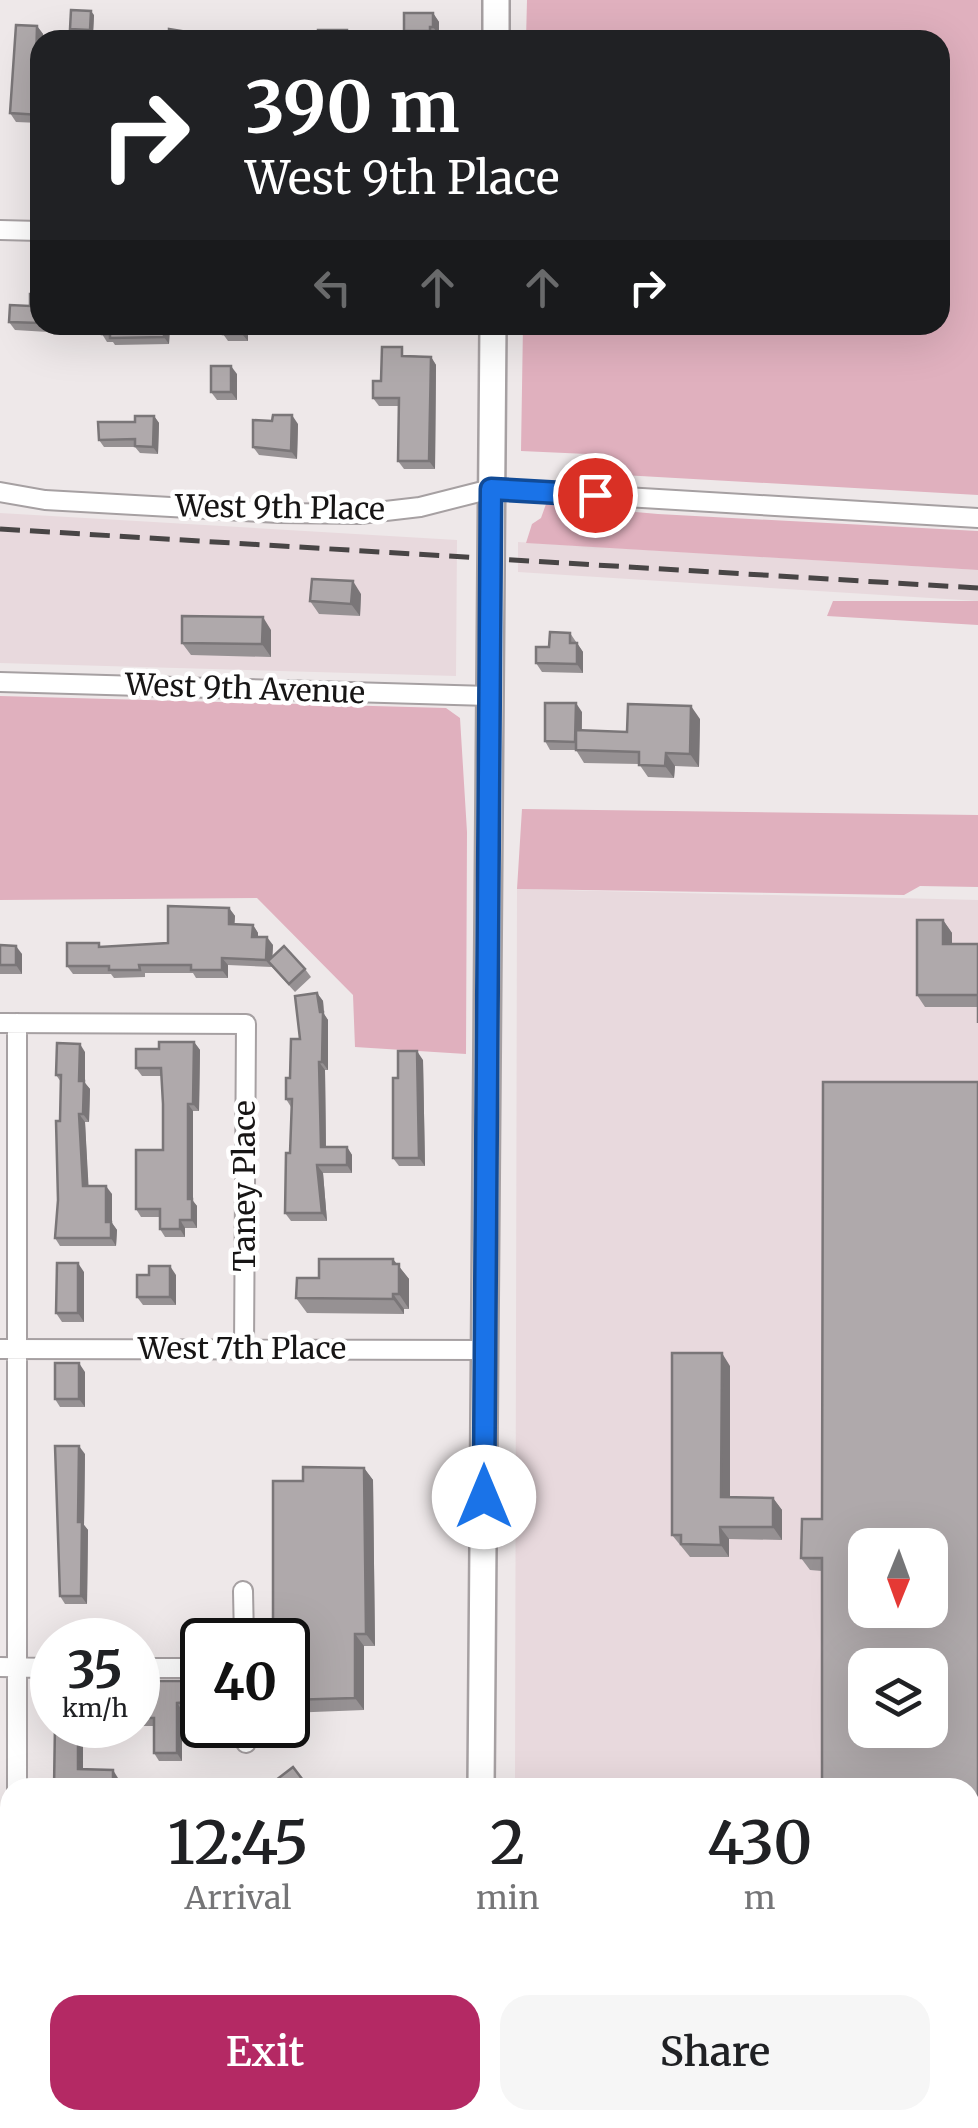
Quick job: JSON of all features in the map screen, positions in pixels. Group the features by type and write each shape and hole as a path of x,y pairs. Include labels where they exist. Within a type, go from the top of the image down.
{"street":[{"path":"494,0 496,30"},
{"path":"0,230 30,231"},
{"path":"481,1778 493,335"},
{"name":"West 9th Place","path":"0,492 64,501 360,514 420,507 491,489 978,518"},
{"name":"West 9th Avenue","path":"0,682 489,696"},
{"path":"8,1023 8,1668 16,1778"},
{"name":"Taney Place","path":"8,1023 246,1024 244,1349"},
{"name":"West 7th Place","path":"8,1349 485,1350"},
{"path":"243,1591 244,1618"}],"shaded area":[{"path":"527,0 978,0 978,495 587,473 587,454 521,451 523,335 950,335 950,30 526,30"},
{"path":"546,504 978,531 978,570 526,543 532,524 541,518"},
{"path":"0,513 457,540 456,676 0,663"},
{"path":"518,542 978,570 978,601 518,572"},
{"path":"833,601 978,601 978,625 827,616"},
{"path":"0,696 446,708 460,718 467,832 466,1054 355,1047 353,995 257,898 0,900"},
{"path":"522,809 978,815 978,887 920,886 904,895 517,889"},
{"path":"517,889 978,900 978,1778 515,1778"}],"building":[{"path":"71,10 91,11 90,30 70,29"},
{"path":"404,13 433,13 430,30 404,30"},
{"path":"16,25 37,26 37,30 30,30 30,114 10,113"},
{"path":"10,305 30,306 30,323 9,322"},
{"path":"110,335 164,335 164,337"},
{"path":"382,347 402,347 402,356 431,357 429,461 398,461 399,398 373,398 373,381 381,381"},
{"path":"211,366 231,366 231,392 211,392"},
{"path":"273,415 292,415 291,451 253,447 253,420 272,421"},
{"path":"135,416 154,416 153,447 135,446 135,439 99,440 98,422 135,422"},
{"path":"312,579 353,581 351,604 310,601"},
{"path":"182,616 263,617 262,644 182,643"},
{"path":"550,632 570,633 570,643 577,643 577,664 536,663 536,647 549,647"},
{"path":"545,703 576,703 575,742 545,741"},
{"path":"628,704 691,706 690,754 666,753 665,766 639,765 639,752 576,750 576,730 627,732"},
{"path":"168,906 229,908 229,924 253,925 252,937 267,937 266,960 222,958 222,970 191,970 191,965 139,965 140,970 67,966 67,943 99,943 99,947 168,943"},
{"path":"917,920 943,920 943,944 978,944 978,995 917,995"},
{"path":"0,945 16,946 16,965 0,965"},
{"path":"284,946 305,969 289,984 268,961"},
{"path":"317,993 323,1012 319,1062 321,1147 347,1147 347,1165 317,1165 322,1213 285,1213 292,1099 286,1099 286,1078 290,1078 291,1039 300,1039 295,996"},
{"path":"159,1042 194,1042 193,1104 188,1104 188,1199 192,1199 192,1220 180,1220 180,1229 160,1229 160,1209 136,1209 136,1150 163,1150 163,1104 161,1068 136,1068 136,1049 159,1049"},
{"path":"57,1043 80,1044 79,1081 84,1081 83,1114 79,1114 83,1186 106,1186 106,1222 111,1222 111,1238 55,1238 56,1121 60,1121 61,1075 56,1075"},
{"path":"398,1051 417,1051 419,1158 393,1158 393,1078 398,1078"},
{"path":"823,1082 978,1082 978,1778 822,1778 822,1558 801,1558 802,1519 822,1519"},
{"path":"319,1259 393,1259 393,1264 399,1264 399,1294 393,1294 393,1299 296,1298 297,1278 319,1278"},
{"path":"57,1263 78,1263 78,1313 56,1313"},
{"path":"149,1266 170,1266 170,1297 137,1297 137,1275 149,1275"},
{"path":"672,1353 722,1353 721,1497 773,1498 773,1527 720,1527 721,1545 681,1544 681,1535 672,1535"},
{"path":"55,1363 79,1363 79,1399 55,1399"},
{"path":"55,1446 79,1446 81,1596 60,1596"},
{"path":"303,1467 364,1468 366,1634 355,1634 355,1698 310,1699 310,1618 273,1618 273,1481 303,1481"},
{"path":"160,1681 180,1681 177,1753 154,1753 154,1748 160,1748"},
{"path":"55,1748 78,1748 78,1769 113,1770 113,1778 54,1778"},
{"path":"293,1767 301,1778 279,1778"}],"railway":[{"path":"0,529 978,588"}],"route":[{"path":"484,1497 491,489 595,495"}]}
